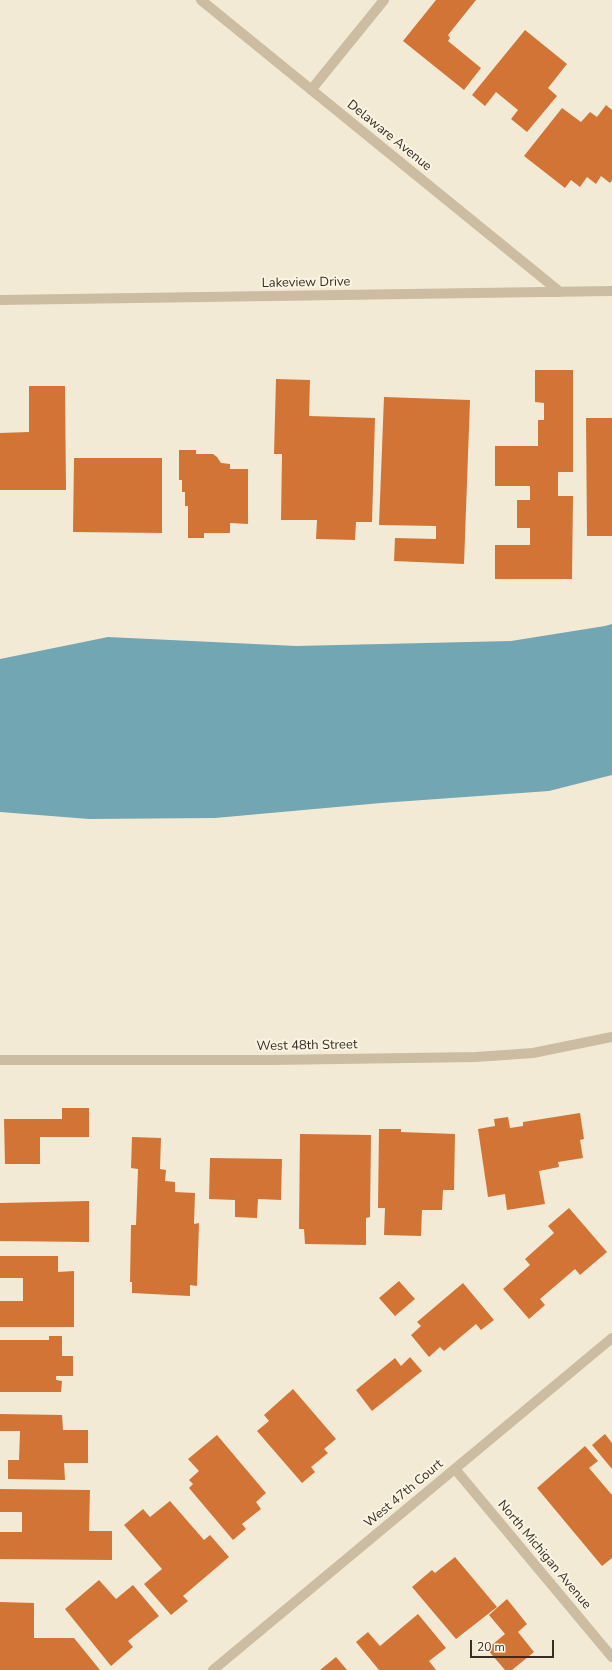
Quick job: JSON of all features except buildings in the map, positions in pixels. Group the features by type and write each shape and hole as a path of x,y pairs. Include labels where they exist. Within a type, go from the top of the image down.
{"street":[{"name":"Delaware Avenue","path":"201,0 560,292"},
{"path":"311,90 384,0"},
{"name":"Lakeview Drive","path":"0,300 612,291"},
{"name":"West 48th Street","path":"0,1060 272,1060 476,1057 533,1053 612,1037"},
{"name":"West 47th Court","path":"213,1670 612,1338"},
{"name":"North Michigan Avenue","path":"455,1469 612,1657"}],"water":[{"path":"612,624 612,775 549,791 381,803 215,818 89,819 0,812 0,659 108,637 296,646 511,641"}]}
